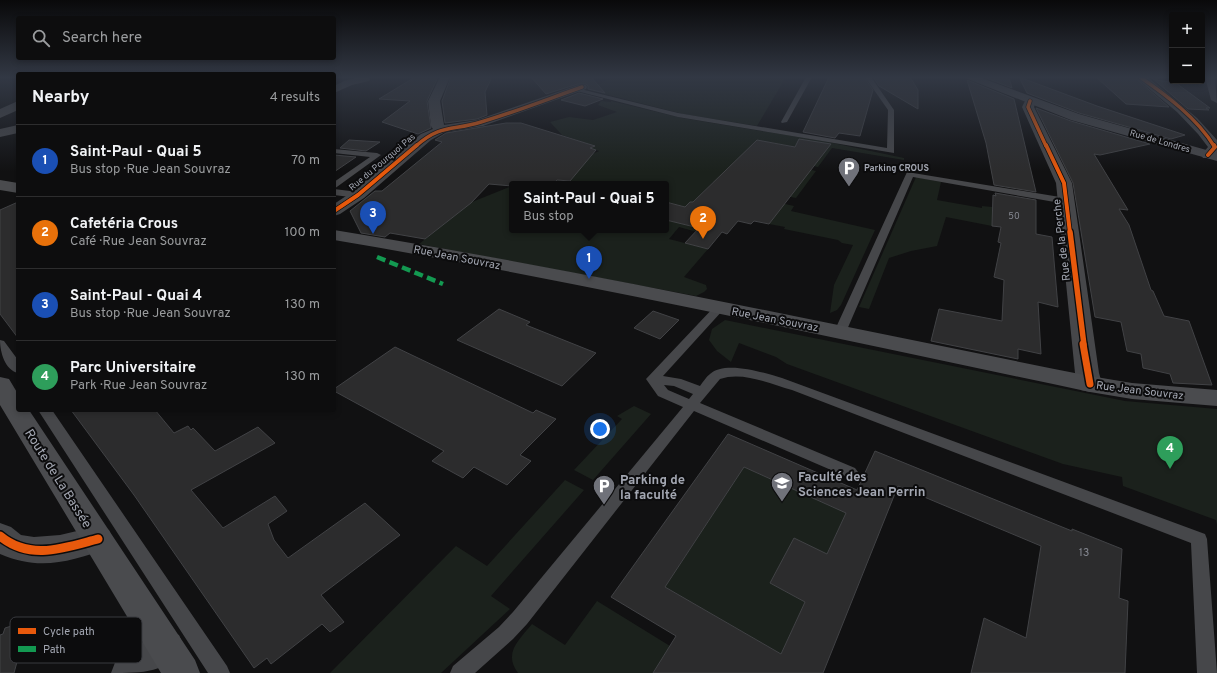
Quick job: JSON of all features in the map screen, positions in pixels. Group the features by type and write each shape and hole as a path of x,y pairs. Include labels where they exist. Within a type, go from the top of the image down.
{"main road":[{"path":"0,185 16,188"},
{"name":"Rue Jean Souvraz","path":"336,235 400,246 719,308 1090,384 1132,391 1217,398"},
{"name":"Route de La Bassée","path":"0,385 16,410"},
{"name":"Route de La Bassée","path":"17,412 174,660"}],"street":[{"path":"0,114 11,108"},
{"path":"435,108 437,126 442,129 479,123 521,108"},
{"name":"Rue de la Perche","path":"1028,108 1064,183 1087,373 1090,384"},
{"name":"Rue de Londres","path":"1052,108 1212,156"},
{"path":"1177,108 1210,137 1215,147 1212,156"},
{"path":"1198,126 1217,128"},
{"path":"0,133 16,129"},
{"name":"Rue du Pourquoi Pas","path":"336,210 358,195 416,144 442,129"},
{"path":"0,536 6,542 23,550 50,549 98,538"},
{"path":"129,673 174,660"}],"lane":[{"path":"654,108 678,115 891,151 890,108"},
{"path":"784,122 792,108"},
{"path":"336,151 377,155 336,185"},
{"path":"840,332 910,174 1066,201"},
{"path":"336,192 358,195"},
{"path":"653,380 719,308"},
{"path":"0,344 16,366"},
{"path":"460,673 506,633 520,618 715,376 722,373 740,373 797,387 1199,539 1207,673"},
{"path":"653,380 676,382 702,392"},
{"path":"653,380 663,393 850,472"},
{"path":"46,412 220,673"}],"shaded area":[{"path":"607,108 642,108 682,118 823,141 904,158 904,160 832,148 818,167 798,163 824,152 757,140 748,149 795,166 816,171 796,198 713,182 693,202 690,202 685,207 669,203 669,181 570,181 588,156 599,151 590,148 594,146 562,135 550,122 569,117 593,120 617,112"},
{"path":"661,108 767,108 757,126 683,114"},
{"path":"916,177 941,182 937,200 982,208 982,206 992,207 992,226 946,217 937,246 911,251 889,258 869,309 859,307"},
{"path":"509,187 509,233 669,233 669,221 701,228 697,232 679,227 669,239 708,249 684,277 706,285 707,289 696,296 419,244 472,202"},
{"path":"759,198 794,206 791,211 875,230 841,305 837,310 830,313 834,285 853,245 842,243 838,240 784,229 785,227 769,224 776,214"},
{"path":"725,320 1125,401 1217,409 1217,525 1216,520 1123,486 1122,477 1063,464 787,364 776,357 739,343 731,362 717,351 709,340 712,329"},
{"path":"634,406 651,414 593,480 574,470 622,419 617,416"},
{"path":"744,467 846,513 827,554 794,539 770,583 805,602 781,654 665,587"},
{"path":"565,480 584,490 491,596 510,609 441,673 330,673 456,546 487,566"},
{"path":"597,601 670,646 653,673 518,673 514,666 512,653 518,641 532,624 565,645"}],"building":[{"path":"400,108 428,108 431,128 418,134 382,122"},
{"path":"443,108 486,108 487,115 477,119 445,123"},
{"path":"814,108 868,108 860,136 839,133 835,138 803,132"},
{"path":"976,108 1016,108 1036,192 994,185 986,143"},
{"path":"1036,108 1071,121 1150,144 1100,155 1094,154 1128,210 1119,209 1129,225 1151,290 1153,291 1164,316 1189,321 1212,385 1173,383 1170,374 1143,368 1141,354 1127,351 1121,322 1095,317 1073,183"},
{"path":"1067,108 1104,108 1185,135 1171,139"},
{"path":"1187,108 1207,108 1209,110 1188,109"},
{"path":"506,123 521,123 595,146 590,148 596,150 570,181 509,181 509,186 489,184 471,203 425,239 390,233 385,237 361,233 350,211 375,191 382,191 442,142 435,140 446,133"},
{"path":"799,139 831,144 769,224 754,221 751,224 738,221 727,234 722,232 708,249 685,243 699,228 669,221 669,203 685,207 690,202 693,202 757,140 795,147"},
{"path":"349,140 380,142 366,151 340,148"},
{"path":"336,155 356,157 336,171"},
{"path":"995,193 1036,200 1036,234 1052,237 1058,307 1038,302 1041,354 1018,349 1018,359 931,341 939,309 1002,321 1004,280 994,277 1001,243 998,242 1001,227 992,226 993,195 996,196"},
{"path":"16,203 16,335 0,314 0,210"},
{"path":"499,309 530,322 526,325 596,353 562,386 457,340"},
{"path":"653,311 679,320 660,339 634,328"},
{"path":"395,347 533,413 536,410 556,419 520,455 531,461 507,485 474,467 463,478 432,461 444,451 336,392 336,388"},
{"path":"72,412 157,412 174,433 188,426 191,430 193,428 215,451 258,427 275,443 191,490 223,528 275,496 287,511 268,524 274,540 288,558 365,503 400,535 321,595 344,622 330,632 322,624 271,664 267,658 254,668 134,495"},
{"name":"Faculté des Sciences Jean Perrin","path":"728,434 857,490 875,451 1072,531 1072,529 1122,549 1119,598 1128,601 1125,673 971,673 984,618 1026,638 1041,546 898,486 823,673 653,673 676,636 611,597","holes":["744,467 846,513 827,554 794,538 770,583 805,602 781,654 665,587"]},
{"path":"10,626 10,663 17,663 14,673 0,673 0,635 3,634 5,628"}],"marked path":[{"path":"377,257 443,284"}],"cycle path":[{"path":"336,210 358,195 426,137 442,129 479,123 521,108"},
{"path":"1029,108 1064,183 1087,373 1090,384"},
{"path":"1179,108 1211,140 1215,147 1208,155"},
{"path":"0,536 10,544 21,549 34,551 60,548 98,539"}],"place":[{"name":"Parking CROUS","path":"849,188"},
{"name":"Saint-Paul - Quai 4","path":"373,234"},
{"name":"Cafetéria Crous","path":"703,239"},
{"name":"Saint-Paul - Quai 5","path":"589,279"},
{"name":"Parc Universitaire","path":"1170,469"},
{"name":"Faculté des Sciences Jean Perrin","path":"782,502"},
{"name":"Parking de la faculté","path":"604,506"}]}
